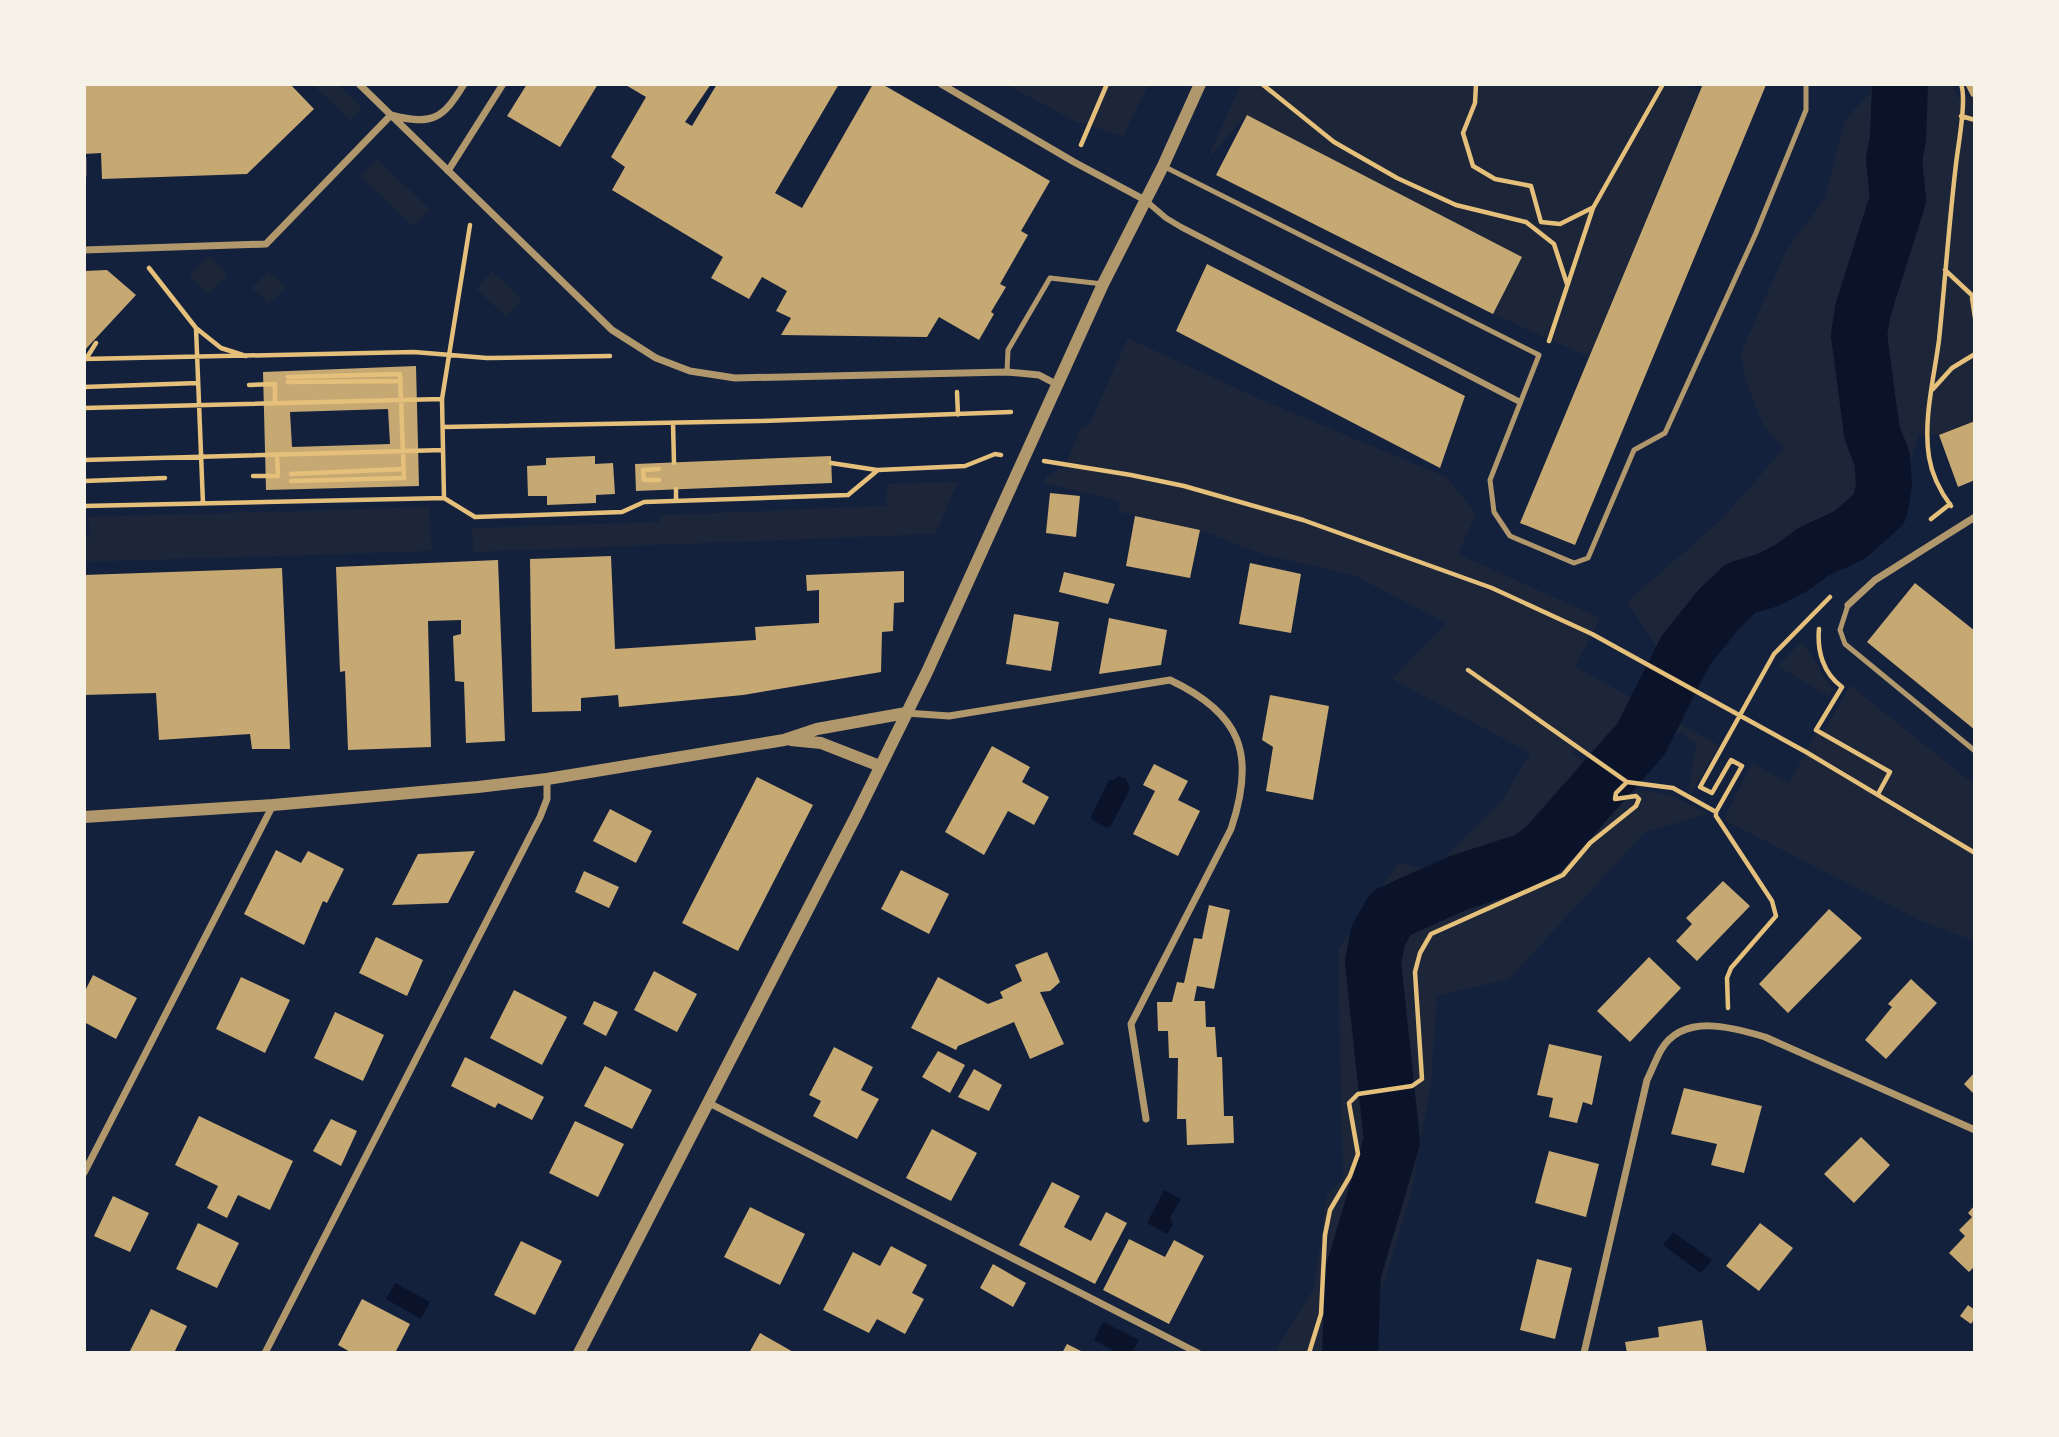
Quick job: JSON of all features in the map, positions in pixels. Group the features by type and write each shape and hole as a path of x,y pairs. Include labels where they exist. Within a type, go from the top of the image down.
{"street":[{"path":"359,84 612,330 656,358 690,371 735,379 1007,372 1039,375 1056,384"},
{"path":"391,115 417,121 437,118 447,110 464,84"},
{"path":"448,171 503,84"},
{"path":"941,84 1145,200 1181,227 1520,402"},
{"path":"579,1353 709,1104 906,713 1056,384 1163,166 1200,84"},
{"path":"84,250 266,244 391,115"},
{"path":"1848,605 1875,580 1975,517"},
{"path":"84,817 273,805 547,779 784,740 817,729 906,713 948,716 1170,680 1197,693 1230,724 1240,748 1243,782 1231,830 1130,1024 1146,1119"},
{"path":"784,740 821,743 880,766"},
{"path":"265,1353 540,817 547,799 547,779"},
{"path":"84,1173 273,805"},
{"path":"1584,1353 1644,1094 1662,1047 1679,1032 1694,1027 1729,1026 1765,1037 1975,1130"},
{"path":"709,1104 1198,1353"}],"lane":[{"path":"1163,166 1539,355 1490,480 1494,512 1510,536 1574,563 1588,558 1634,450 1665,433 1756,233 1806,110 1806,84"},
{"path":"1007,372 1008,350 1050,278 1103,284"},
{"path":"1848,605 1840,630 1845,644 1975,751"}],"path":[{"path":"1074,162 1107,84"},
{"path":"1262,84 1334,142 1396,178 1456,205 1526,222 1560,224 1593,208"},
{"path":"1476,84 1475,103 1463,133 1473,166 1495,179 1531,186 1541,222"},
{"path":"1539,355 1548,344 1593,208 1663,84"},
{"path":"1928,522 1950,505 1936,482 1929,457 1927,431 1943,304 1944,269 1961,116 1961,84"},
{"path":"1961,116 1975,120"},
{"path":"84,158 85,176"},
{"path":"1526,222 1554,244 1567,284"},
{"path":"444,498 442,399 470,225"},
{"path":"133,248 196,328 221,348 251,357"},
{"path":"1944,269 1974,298 1975,318"},
{"path":"196,328 203,503"},
{"path":"85,359 96,343"},
{"path":"85,359 414,352 487,358 610,356"},
{"path":"1933,390 1952,368 1975,354"},
{"path":"288,379 401,380 404,469 404,478 291,481"},
{"path":"84,387 198,383"},
{"path":"249,386 275,384 275,403"},
{"path":"84,408 442,399"},
{"path":"443,427 1011,412"},
{"path":"673,423 674,463"},
{"path":"84,460 443,450"},
{"path":"253,476 278,476 277,454"},
{"path":"831,463 878,470 965,466 995,454 1184,486 1303,520 1492,588 1592,634 1878,793 1975,853"},
{"path":"291,474 404,469"},
{"path":"659,469 643,470 643,480 659,480"},
{"path":"84,506 444,498 475,517 622,512 644,502 848,495 878,470"},
{"path":"84,481 164,478"},
{"path":"676,489 676,500"},
{"path":"1716,811 1742,766 1731,760 1712,793 1700,787 1774,654 1839,589"},
{"path":"1468,670 1621,779 1673,788 1716,811 1721,826 1772,901 1776,916 1731,968 1727,978 1729,1026"},
{"path":"1842,687 1816,730 1890,772 1878,793"},
{"path":"1309,1353 1321,1314 1325,1235 1330,1210 1350,1176 1358,1154 1349,1103 1358,1094 1412,1086 1422,1079 1415,972 1420,953 1431,934 1563,875 1590,843 1636,806 1639,799 1636,796 1615,799 1616,793 1627,782"}],"shaded area":[{"path":"312,84 337,84 362,108 350,121"},
{"path":"1006,84 1149,84 1123,136 1076,122"},
{"path":"1241,84 1683,84 1699,91 1589,357 1493,314 1522,257 1247,115 1207,160"},
{"path":"1871,84 1952,84 1958,98 1975,98 1975,421 1939,435 1919,434 1900,493 1877,523 1809,573 1765,586 1743,599 1663,657 1627,602 1722,519 1784,448 1764,427 1746,381 1741,353 1786,251 1825,198 1845,120 1871,91"},
{"path":"377,159 430,209 413,226 360,176"},
{"path":"209,256 228,275 208,294 189,275"},
{"path":"269,271 286,287 269,304 252,288"},
{"path":"492,271 522,299 506,317 476,289"},
{"path":"1128,338 1255,397 1446,477 1476,513 1458,554 1600,618 1575,667 1636,700 1598,757 1579,745 1572,753 1616,783 1606,795 1607,802 1625,800 1623,795 1634,792 1657,792 1709,814 1645,832 1509,979 1437,996 1431,1084 1411,1194 1378,1302 1372,1353 1274,1353 1314,1288 1327,1195 1343,1178 1338,950 1399,862 1431,871 1502,801 1530,753 1392,679 1446,623 1355,576 1262,554 1200,530 1119,512 1119,501 1043,483 1047,476 1064,467 1081,428 1089,425"},
{"path":"958,482 935,534 473,552 472,528 660,522 661,515 886,506 887,484"},
{"path":"429,507 432,551 84,562 84,538 90,538 88,517"},
{"path":"1800,643 1811,653 1834,689 1828,696 1778,666"},
{"path":"1850,685 1975,785 1975,941 1919,920 1724,820 1752,763 1789,783 1815,736 1826,728"},
{"path":"1674,721 1719,745 1693,791 1689,790 1696,743 1685,737 1685,734 1667,733"},
{"path":"1119,776 1126,779 1130,789 1111,826 1107,828 1092,820 1091,816 1109,780"},
{"path":"1164,1190 1181,1199 1170,1218 1173,1224 1167,1234 1147,1223"},
{"path":"1673,1232 1712,1260 1701,1273 1663,1245"},
{"path":"395,1283 430,1302 421,1319 386,1299"},
{"path":"1103,1322 1139,1340 1132,1353 1118,1353 1094,1340"}],"building":[{"path":"84,84 290,84 314,109 247,174 102,179 101,153 84,154"},
{"path":"527,84 598,84 560,147 507,116"},
{"path":"624,84 711,84 685,122 692,126 717,84 839,84 775,193 802,208 873,84 882,84 1050,181 1021,231 1028,235 1000,284 1006,287 979,340 939,317 927,337 781,335 791,318 776,311 787,291 762,277 749,299 711,278 723,257 612,190 625,167 611,157 646,97"},
{"path":"1703,84 1766,85 1575,545 1520,523"},
{"path":"1965,84 1975,84 1975,98 1971,96"},
{"path":"1247,115 1522,257 1493,314 1216,175"},
{"path":"1207,264 1465,396 1440,468 1176,331"},
{"path":"107,270 136,295 84,351 84,271"},
{"path":"416,366 419,486 266,490 263,372","holes":["388,409 390,444 292,447 290,412"]},
{"path":"1975,421 1975,480 1958,487 1939,435"},
{"path":"595,456 595,464 613,463 615,494 596,495 596,503 547,505 547,496 528,496 527,466 546,465 546,458"},
{"path":"831,456 832,483 636,491 635,464"},
{"path":"1050,493 1080,496 1076,537 1046,533"},
{"path":"1135,516 1200,530 1190,578 1126,566"},
{"path":"611,556 615,649 756,640 755,627 819,623 819,590 807,591 806,575 904,571 904,602 894,603 893,631 882,632 881,672 743,695 619,707 618,695 581,698 581,711 532,712 530,559"},
{"path":"498,560 505,741 466,743 464,682 455,681 453,636 461,634 461,620 428,621 431,747 348,750 345,671 340,672 336,567"},
{"path":"1250,563 1301,574 1291,633 1239,624"},
{"path":"282,568 290,749 252,749 250,734 159,740 156,693 84,695 84,575"},
{"path":"1064,572 1115,584 1108,604 1059,592"},
{"path":"1915,583 1975,631 1975,730 1867,642"},
{"path":"1014,614 1059,622 1051,671 1006,664"},
{"path":"1109,618 1167,630 1161,665 1099,674"},
{"path":"1270,695 1329,706 1313,800 1266,791 1273,747 1262,740"},
{"path":"992,746 1030,767 1022,782 1049,797 1034,825 1008,811 984,855 945,832"},
{"path":"1154,764 1188,781 1178,800 1200,811 1178,856 1133,834 1155,791 1143,785"},
{"path":"757,777 813,805 738,951 682,923"},
{"path":"610,809 652,831 636,863 593,841"},
{"path":"276,850 301,863 308,851 344,869 327,903 323,901 304,945 244,914"},
{"path":"475,851 448,903 392,905 418,854"},
{"path":"901,870 949,894 929,934 881,909"},
{"path":"584,871 619,887 609,908 575,892"},
{"path":"1723,881 1750,906 1697,961 1676,941 1692,924 1686,918"},
{"path":"1209,905 1230,910 1214,989 1197,986 1194,1001 1205,1001 1206,1027 1215,1027 1217,1057 1222,1057 1224,1116 1233,1116 1234,1143 1187,1145 1186,1119 1177,1119 1178,1058 1169,1058 1168,1031 1158,1031 1157,1002 1172,1002 1177,982 1184,983 1194,938 1202,939"},
{"path":"1829,909 1862,938 1788,1013 1759,984"},
{"path":"376,937 423,960 407,996 359,973"},
{"path":"1047,952 1060,982 1050,991 1040,992 1064,1044 1030,1059 1014,1022 958,1046 956,1050 911,1028 938,977 988,1004 1003,998 1000,992 1022,981 1015,965"},
{"path":"1649,957 1681,988 1630,1042 1597,1011"},
{"path":"654,971 697,994 677,1032 634,1010"},
{"path":"93,975 137,998 116,1039 84,1022 84,993"},
{"path":"241,977 290,1000 265,1053 216,1029"},
{"path":"1911,979 1937,1003 1886,1059 1865,1040 1892,1007 1888,1004"},
{"path":"514,990 567,1017 542,1065 490,1038"},
{"path":"594,1001 618,1012 606,1036 583,1024"},
{"path":"335,1012 384,1035 363,1081 314,1058"},
{"path":"1549,1044 1602,1056 1592,1105 1583,1102 1577,1123 1549,1117 1553,1098 1537,1095"},
{"path":"834,1047 873,1067 861,1090 879,1099 857,1139 813,1116 821,1101 809,1095"},
{"path":"938,1051 965,1065 950,1093 922,1077"},
{"path":"465,1057 544,1097 532,1120 498,1103 495,1108 451,1086"},
{"path":"605,1066 652,1090 632,1129 584,1106"},
{"path":"974,1069 1002,1085 989,1111 958,1097"},
{"path":"1975,1072 1975,1095 1964,1084"},
{"path":"1684,1088 1762,1106 1744,1173 1711,1165 1717,1144 1671,1134"},
{"path":"199,1116 293,1161 270,1210 238,1195 227,1218 207,1208 218,1186 175,1165"},
{"path":"331,1119 357,1131 341,1166 313,1151"},
{"path":"575,1121 624,1144 598,1197 549,1173"},
{"path":"932,1129 977,1153 951,1201 906,1178"},
{"path":"1861,1137 1890,1165 1854,1203 1824,1174"},
{"path":"1549,1151 1599,1164 1586,1217 1535,1203"},
{"path":"1052,1182 1080,1196 1064,1227 1091,1241 1106,1212 1127,1223 1095,1284 1019,1245"},
{"path":"113,1196 149,1213 130,1252 94,1236"},
{"path":"1975,1205 1975,1266 1969,1272 1949,1253 1965,1236 1959,1230 1972,1217 1968,1213"},
{"path":"750,1207 805,1234 780,1285 724,1257"},
{"path":"198,1223 239,1243 217,1288 176,1269"},
{"path":"1760,1223 1793,1248 1759,1291 1726,1266"},
{"path":"1129,1239 1165,1257 1174,1240 1204,1256 1169,1324 1103,1290"},
{"path":"521,1241 562,1261 535,1315 494,1295"},
{"path":"891,1246 927,1265 912,1293 924,1299 905,1334 877,1319 869,1333 823,1310 853,1252 880,1266"},
{"path":"1537,1259 1572,1268 1555,1339 1520,1330"},
{"path":"993,1264 1026,1283 1013,1307 980,1288"},
{"path":"362,1299 410,1324 395,1353 352,1353 338,1345"},
{"path":"1968,1305 1975,1310 1975,1318 1971,1324 1960,1316"},
{"path":"151,1309 187,1326 174,1353 129,1353"},
{"path":"1702,1320 1707,1353 1627,1353 1625,1342 1659,1337 1658,1327"},
{"path":"760,1333 795,1353 749,1353"},
{"path":"1067,1344 1085,1353 1062,1353"}],"waterway":[{"path":"1350,1353 1353,1273 1392,1141 1373,962 1378,936 1391,913 1458,883 1526,861 1544,849 1641,739 1686,650 1719,609 1741,588 1768,580 1813,552 1850,535 1880,508 1884,485 1882,458 1872,433 1859,335 1863,310 1898,199 1894,160 1898,138 1900,84"}]}
